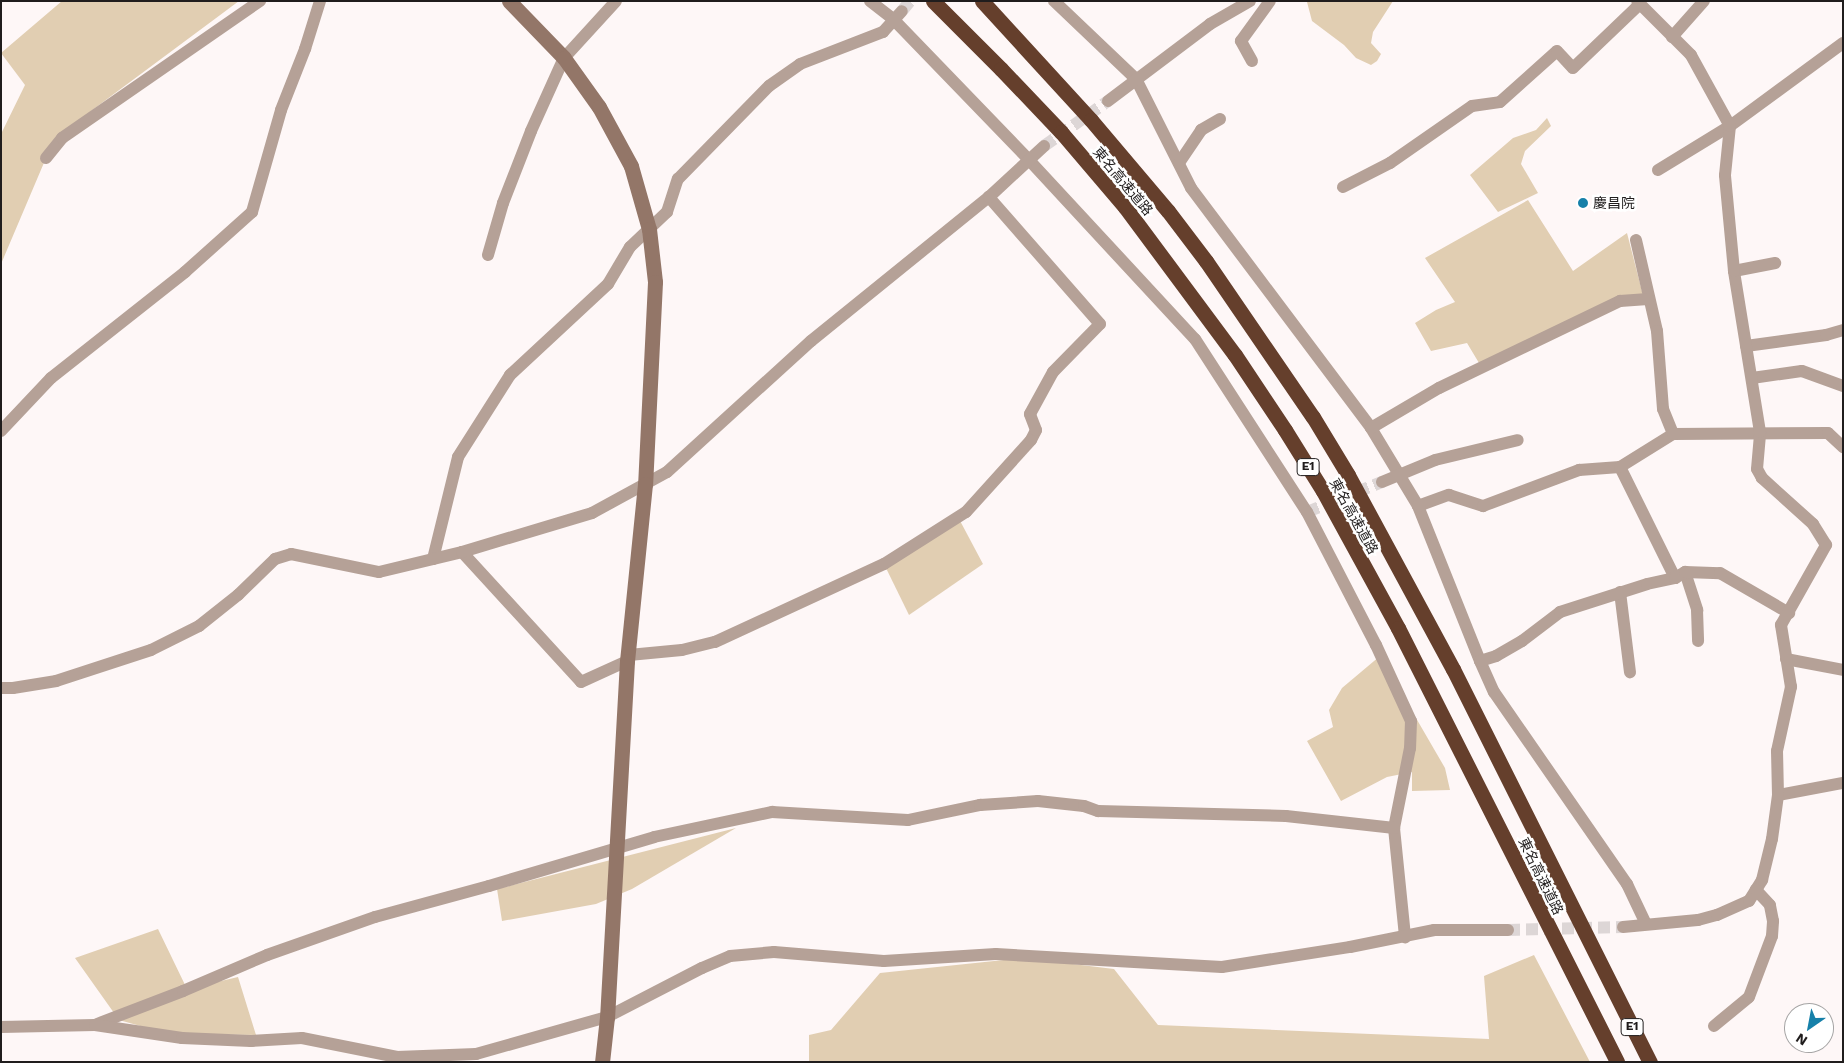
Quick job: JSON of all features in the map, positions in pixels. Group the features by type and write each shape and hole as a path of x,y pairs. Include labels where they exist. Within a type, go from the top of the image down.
{"highway":[{"name":"東名高速道路","path":"933,1 1054,125 1125,207 1235,355 1285,430 1398,628 1617,1062"},
{"name":"東名高速道路","path":"982,1 1091,120 1168,211 1206,261 1313,417 1348,475 1454,669 1650,1062"}],"street":[{"path":"46,158 62,138 260,1"},
{"path":"1,431 51,378 185,272 252,212 281,110 305,49 320,1"},
{"path":"509,1 564,58 599,107 631,166 649,229 655,282 645,484 628,658 607,1017 602,1062"},
{"path":"488,255 504,203 528,140 564,58 616,1"},
{"path":"870,1 898,15 1195,339 1307,512 1376,645 1411,721 1410,748 1394,828 1405,937"},
{"path":"1054,1 1136,79 1191,188 1371,428 1418,506 1494,692 1627,884 1646,924"},
{"path":"1108,101 1210,24 1250,1"},
{"path":"1252,61 1241,41 1270,1"},
{"path":"1672,37 1704,1"},
{"path":"1343,187 1390,163 1472,106 1500,102 1557,51 1573,68 1639,3 1691,55 1730,126 1725,175 1734,271 1760,432 1757,469 1762,478 1813,524 1826,545 1781,625 1791,687 1777,751 1778,795 1772,839 1762,880 1749,901 1717,914 1698,920 1623,927"},
{"path":"434,559 458,457 510,375 608,284 630,247 667,212 678,180 768,86 800,64 883,32 898,15"},
{"path":"1658,170 1730,126 1843,43"},
{"path":"1179,163 1200,130 1220,119"},
{"path":"1,688 13,688 56,681 151,650 199,626 238,595 275,559 291,554 379,572 462,552 592,513 667,472 811,341 989,197 1044,146"},
{"path":"462,552 581,682 628,658 682,650 715,642 884,564 966,512 1031,440 1036,430 1030,414 1054,372 1100,324 989,197"},
{"path":"1636,240 1648,299 1657,331 1663,409 1673,434"},
{"path":"1734,271 1775,263"},
{"path":"1371,428 1439,388 1620,301 1648,299"},
{"path":"1746,346 1826,335 1843,330"},
{"path":"1752,378 1802,371 1843,386"},
{"path":"1418,506 1449,496 1483,506 1579,470 1620,467 1673,434 1828,432 1843,447"},
{"path":"1382,482 1435,460 1518,440"},
{"path":"1620,467 1680,575 1696,610 1698,641"},
{"path":"1480,661 1496,656 1522,641 1560,612 1680,575 1720,573 1789,613"},
{"path":"1620,592 1630,672"},
{"path":"1786,659 1843,670"},
{"path":"1778,795 1843,783"},
{"path":"95,1025 183,991 267,955 375,917 654,837 772,812 908,820 980,806 1038,801 1084,806 1098,811 1286,816 1394,828"},
{"path":"1714,1026 1749,997 1772,936 1773,921 1770,905 1756,890"},
{"path":"1,1027 95,1025 182,1038 251,1041 302,1038 397,1057 474,1058 607,1017 702,968 730,956 774,952 884,961 996,954 1222,967 1405,937 1434,930 1508,930"}],"shaded area":[{"path":"62,1 239,1 91,111 46,158 1,264 1,134 25,85 1,53"},
{"path":"1301,1 1393,1 1373,32 1371,43 1381,54 1377,61 1371,65 1356,58 1344,45 1312,21 1307,2"},
{"path":"1547,118 1551,126 1525,151 1521,164 1538,193 1498,212 1470,175 1513,138 1536,130"},
{"path":"1528,200 1573,271 1627,233 1643,295 1479,363 1467,343 1431,351 1415,323 1436,310 1455,302 1425,258"},
{"path":"958,517 983,564 909,615 884,564"},
{"path":"1380,656 1445,768 1450,790 1412,791 1412,772 1387,777 1341,801 1307,741 1333,727 1329,710 1342,688"},
{"path":"736,828 632,889 596,904 502,921 497,889"},
{"path":"158,929 187,989 238,977 256,1035 169,1034 119,1020 75,958"},
{"path":"1534,955 1590,1062 809,1062 809,1035 831,1030 880,973 1023,958 1114,969 1158,1025 1489,1039 1484,976"}],"tunnel":[{"path":"902,11 910,1"},
{"path":"1044,146 1108,101"},
{"path":"1307,512 1382,482"},
{"path":"1508,930 1623,927"}],"place":[{"name":"慶昌院","path":"1583,203"}]}
